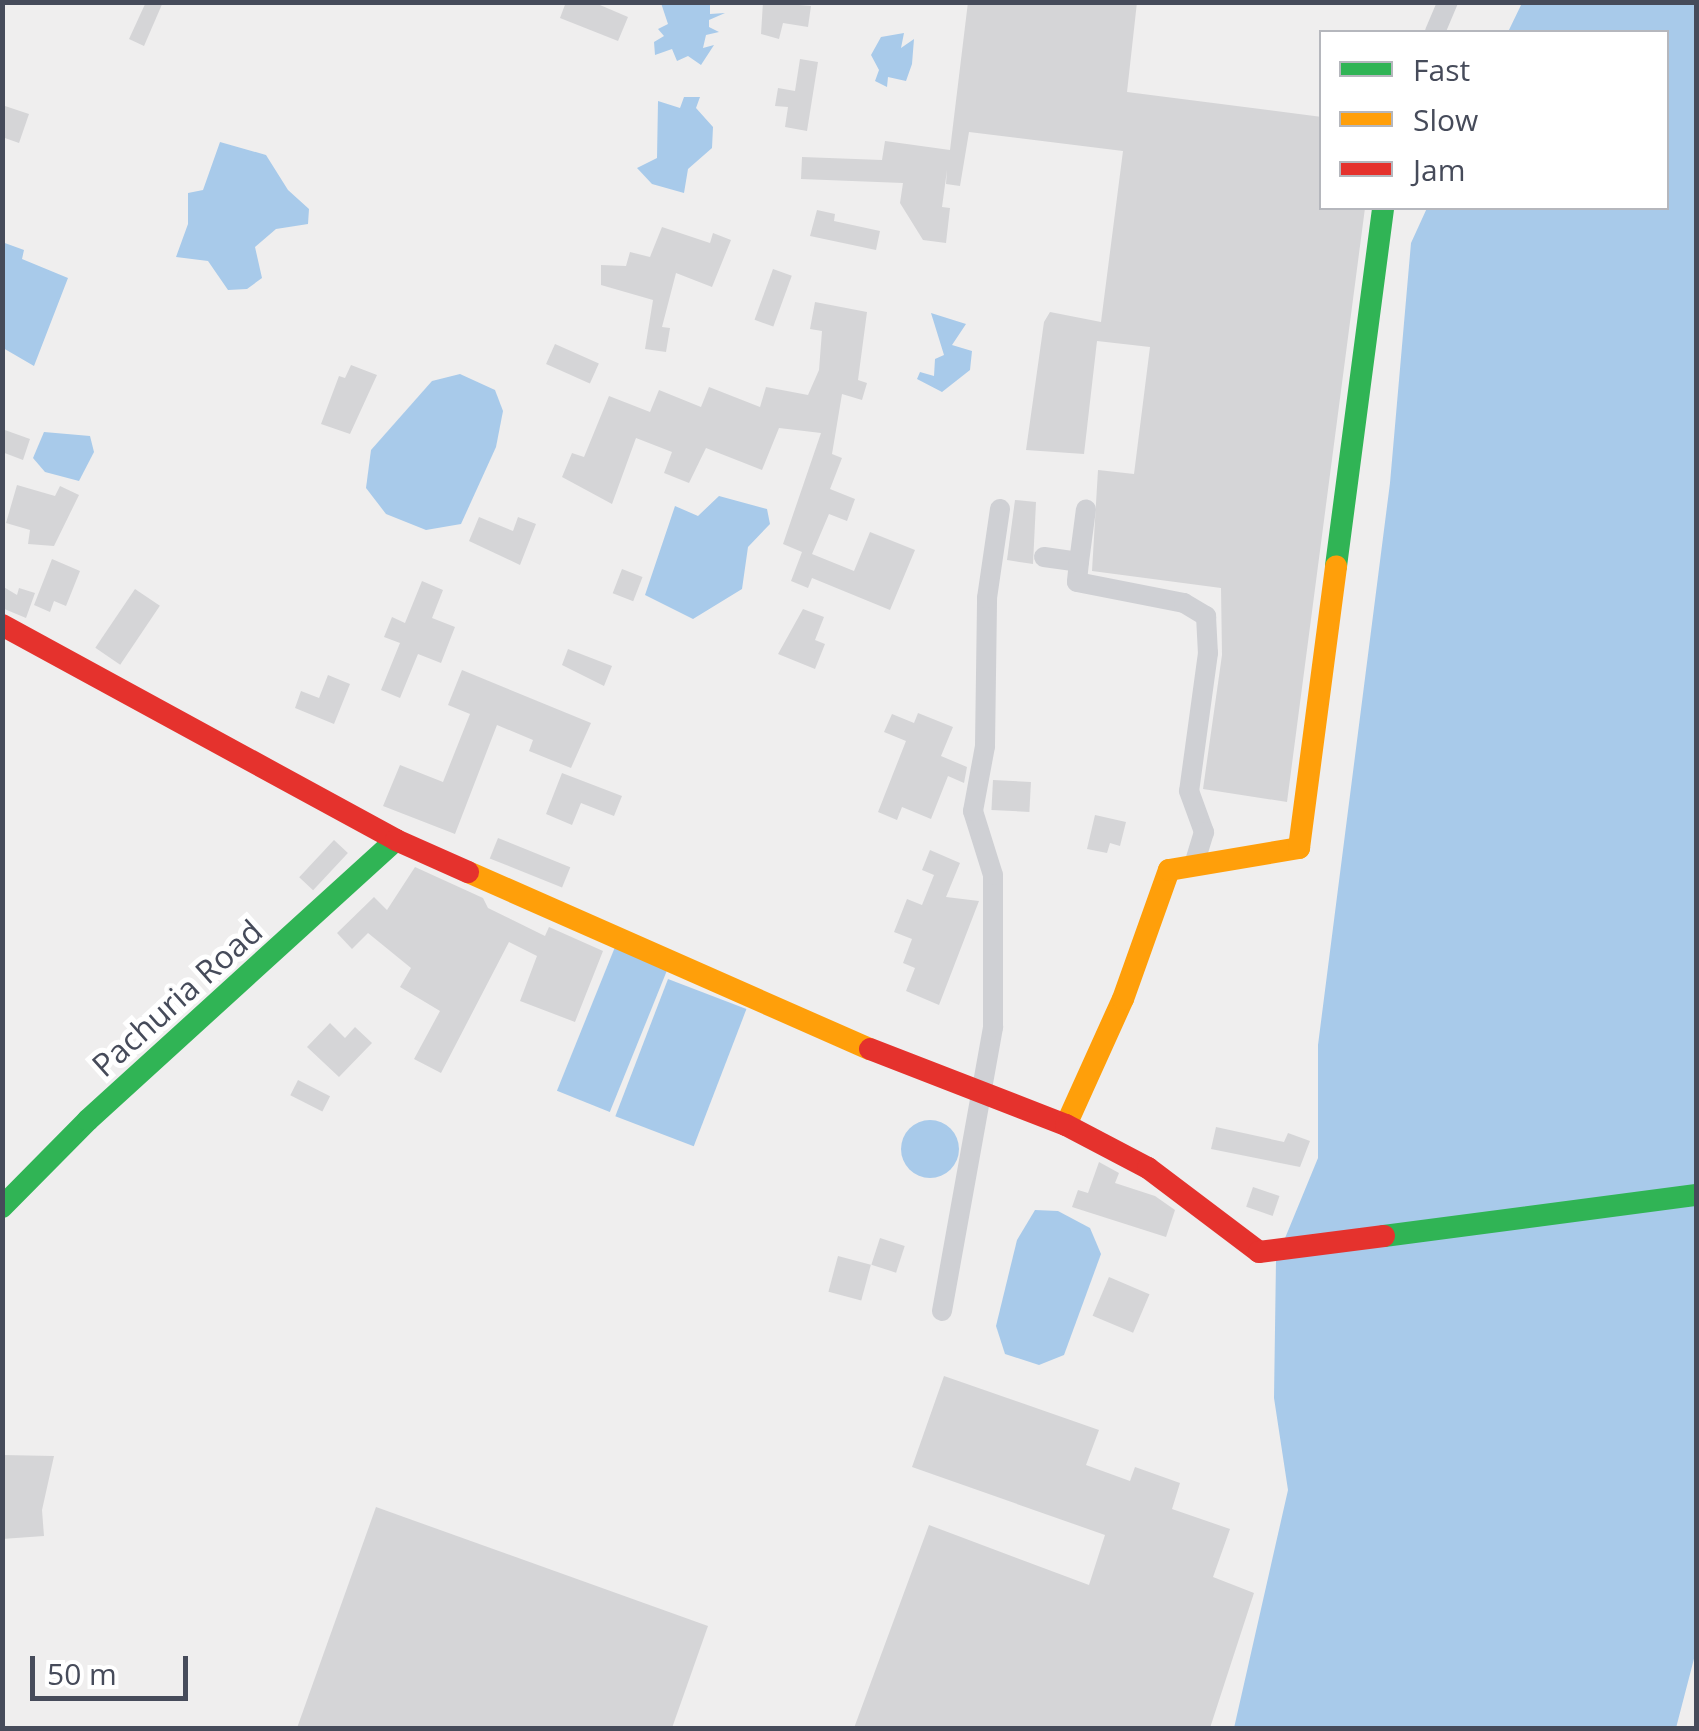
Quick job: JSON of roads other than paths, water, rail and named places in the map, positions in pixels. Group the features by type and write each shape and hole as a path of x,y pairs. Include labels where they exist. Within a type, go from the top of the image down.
{"street":[{"path":"1436,30 1448,2"},
{"path":"1066,1125 1123,999 1169,870 1299,848 1383,210"},
{"path":"942,1312 985,1096 993,1027 994,875 973,811 986,746 987,598 1000,509"},
{"path":"1086,509 1077,582 1184,603 1206,616 1208,652 1189,791 1204,832 1194,864"},
{"path":"1044,557 1080,562"},
{"path":"2,626 396,840 985,1096 1066,1125 1148,1168 1259,1252 1696,1195"},
{"name":"Pachuria Road","path":"2,1207 88,1120 396,840"}],"water":[{"path":"661,3 710,3 710,14 725,13 709,20 709,27 719,32 706,35 703,48 714,45 701,65 688,56 677,61 672,49 655,55 654,42 664,36 658,29 668,24"},
{"path":"1522,3 1696,3 1696,1651 1676,1728 1234,1728 1288,1490 1274,1398 1276,1260 1318,1158 1318,1045 1390,483 1411,243 1426,210 1669,210 1669,30 1509,30"},
{"path":"904,33 901,48 914,39 912,64 906,81 888,77 887,87 875,81 879,70 871,55 881,37"},
{"path":"684,97 700,97 696,108 713,127 712,148 688,169 684,193 652,184 637,168 657,158 658,101 680,108"},
{"path":"220,142 266,155 288,190 309,209 308,224 276,229 255,247 262,278 247,289 228,290 208,261 176,257 188,224 188,193 203,190"},
{"path":"2,242 24,250 22,259 68,278 34,366 3,348"},
{"path":"931,313 966,324 952,345 972,351 970,370 942,392 917,379 920,372 934,376 935,359 944,355"},
{"path":"460,374 495,390 503,411 496,447 461,524 426,530 386,514 366,488 371,450 432,381"},
{"path":"44,432 90,436 94,452 79,481 45,472 33,458"},
{"path":"719,496 767,509 770,524 748,547 742,589 693,619 645,595 675,506 698,516"},
{"path":"615,947 668,968 610,1112 557,1091"},
{"path":"668,979 746,1009 694,1146 615,1116"},
{"path":"930,1120 950,1129 959,1149 950,1169 930,1178 910,1169 901,1149 910,1129"},
{"path":"1035,1210 1058,1211 1090,1228 1101,1254 1064,1355 1039,1365 1005,1354 996,1326 1017,1240"}]}
